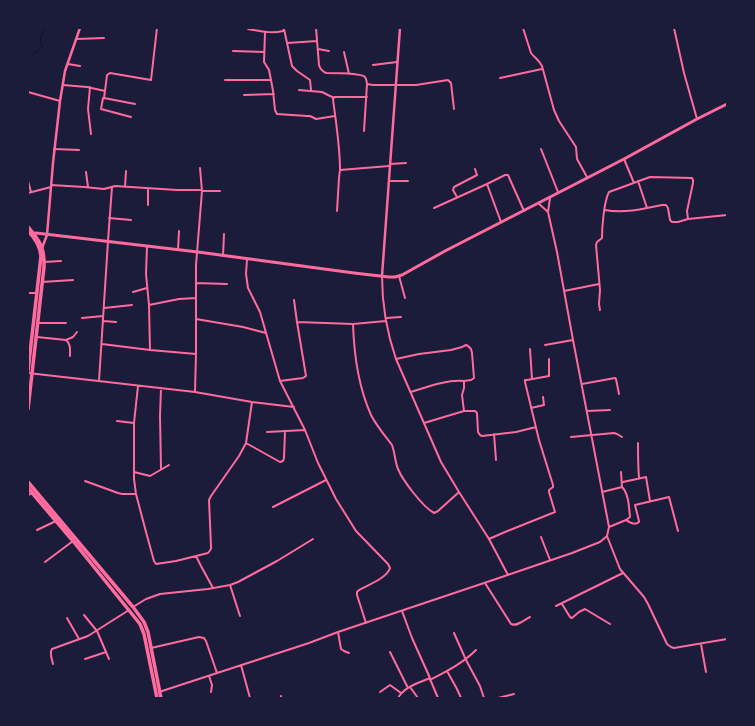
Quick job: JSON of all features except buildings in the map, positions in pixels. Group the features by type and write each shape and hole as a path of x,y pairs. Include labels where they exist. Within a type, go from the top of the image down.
{"highway":[{"path":"28,227 30,234 36,241 42,253 44,262 40,276 42,282 29,351 28,409"},
{"path":"29,373 36,337 35,324 37,293 42,253"},
{"path":"28,482 131,609 140,617 146,627 158,692 157,698"},
{"path":"28,488 30,494 92,561"},
{"path":"131,609 142,628 158,692 161,698"}],"main road":[{"path":"30,234 36,233 108,241 389,277 400,276 727,104"}],"street":[{"path":"42,253 47,234 54,149 64,77 80,28"},
{"path":"131,117 101,109 107,75 110,73 151,80 157,28"},
{"path":"248,29 265,32 277,32 283,31 284,28"},
{"path":"284,28 292,66 310,80 311,90"},
{"path":"316,28 319,65 321,70 365,77 367,84 367,97 364,131"},
{"path":"400,28 382,276 386,320 396,359 441,462 490,539 508,575"},
{"path":"524,28 533,56 539,61 542,69 554,110 559,121 576,147 577,159 587,177"},
{"path":"674,28 684,73 697,119"},
{"path":"265,32 264,62 269,70 274,94 275,110 277,114 310,116 316,119 335,116"},
{"path":"76,39 104,38"},
{"path":"287,43 317,41"},
{"path":"318,49 329,51"},
{"path":"233,51 264,52"},
{"path":"344,52 349,74"},
{"path":"374,65 397,62"},
{"path":"68,64 80,66"},
{"path":"500,78 542,69"},
{"path":"225,80 271,80"},
{"path":"367,84 396,86 416,85 448,80 451,83 454,109"},
{"path":"63,85 90,87 105,90"},
{"path":"90,87 88,109 92,134"},
{"path":"299,90 322,92 334,98 367,97"},
{"path":"28,92 60,101"},
{"path":"244,95 274,94"},
{"path":"104,98 135,104"},
{"path":"334,98 340,160 337,211"},
{"path":"54,149 79,150"},
{"path":"541,149 558,192"},
{"path":"624,159 634,183"},
{"path":"340,170 406,163"},
{"path":"195,392 196,283 202,191 200,168"},
{"path":"457,197 453,190 454,187 477,175 475,169"},
{"path":"125,187 126,171"},
{"path":"86,172 88,187"},
{"path":"434,208 505,175 508,175 524,211"},
{"path":"600,310 596,242 602,238 605,210 609,192 650,177 690,178 693,182 693,188 687,210 688,219"},
{"path":"28,181 30,192 51,186 104,189 115,186 148,189 220,191"},
{"path":"389,181 408,181"},
{"path":"638,181 647,208"},
{"path":"487,184 501,223"},
{"path":"99,381 112,188"},
{"path":"148,189 148,205"},
{"path":"550,197 548,212 609,527 607,536 618,565 644,597 669,646 674,648 727,639"},
{"path":"538,203 548,212"},
{"path":"605,210 624,212 665,205 668,208 671,221 678,222 688,219 727,215"},
{"path":"109,218 131,220"},
{"path":"178,250 179,231"},
{"path":"224,234 224,256"},
{"path":"147,246 146,274 149,305 150,350"},
{"path":"247,259 247,282 250,293 260,312 280,381 305,430 326,480 336,499 356,531 388,564 390,568 388,573 383,577 357,592 366,623"},
{"path":"44,262 61,261"},
{"path":"400,276 406,298"},
{"path":"42,282 73,280"},
{"path":"196,283 227,284"},
{"path":"564,291 599,284"},
{"path":"133,292 147,288"},
{"path":"28,293 37,293"},
{"path":"149,305 179,299 196,298"},
{"path":"280,381 303,378 306,376 294,300"},
{"path":"104,308 132,306"},
{"path":"82,318 103,316"},
{"path":"297,322 353,324 401,317"},
{"path":"196,319 243,327 266,333"},
{"path":"103,321 116,322"},
{"path":"28,324 66,323"},
{"path":"353,324 356,360 363,395 371,416 392,445 401,475 415,494 430,511 434,513 459,492"},
{"path":"36,337 66,340 73,337 77,332"},
{"path":"66,340 70,345 70,356"},
{"path":"546,345 573,340"},
{"path":"102,344 196,354"},
{"path":"396,359 418,354 451,350 466,345 471,349 474,378 471,380 444,383 411,392"},
{"path":"530,349 532,379"},
{"path":"490,539 555,512 549,492 553,485 542,451 525,382 527,380 549,376 549,358"},
{"path":"29,373 195,392 252,402 294,407"},
{"path":"582,384 615,378 619,394"},
{"path":"464,381 462,394 464,411"},
{"path":"138,386 134,423 134,479 136,494 146,532 155,563 158,564 208,553 211,550 209,509 210,498 239,456 246,443 252,402"},
{"path":"160,469 161,388"},
{"path":"531,408 544,405 543,397"},
{"path":"587,411 610,410"},
{"path":"424,423 464,411 475,411 477,413 478,429 480,435 482,436 516,432 536,427"},
{"path":"117,421 134,423"},
{"path":"267,432 305,430"},
{"path":"246,443 280,462 283,461 284,458 285,431"},
{"path":"571,437 614,433 622,437"},
{"path":"494,434 496,460"},
{"path":"638,444 639,478"},
{"path":"134,472 150,476 169,465"},
{"path":"609,527 630,517 627,498 622,487 622,472"},
{"path":"623,482 639,478 647,478 650,501"},
{"path":"273,507 326,480"},
{"path":"85,481 118,493 136,494"},
{"path":"602,492 622,487"},
{"path":"626,520 633,524 638,524 639,521 635,506 637,504 669,497 678,531"},
{"path":"37,530 56,521"},
{"path":"158,692 309,643 485,583 600,542 607,536"},
{"path":"541,537 550,560"},
{"path":"53,664 50,651 52,649 79,640 97,631 146,599 160,594 230,585 245,579 313,539"},
{"path":"44,562 73,541"},
{"path":"196,556 213,588"},
{"path":"556,606 623,573"},
{"path":"485,583 511,624 515,625 530,618"},
{"path":"230,585 240,616"},
{"path":"562,603 572,618 585,609 610,624"},
{"path":"402,611 438,698"},
{"path":"84,615 97,631 108,659"},
{"path":"67,618 79,640"},
{"path":"338,632 342,649 349,653"},
{"path":"454,633 480,686 484,698"},
{"path":"151,648 199,636 202,637 206,641 217,673"},
{"path":"701,644 706,672"},
{"path":"398,698 400,694 409,687 447,671 466,660 476,650"},
{"path":"85,659 106,652"},
{"path":"390,652 409,687 418,698"},
{"path":"241,665 250,698"},
{"path":"447,671 461,698"},
{"path":"209,676 212,685 211,692"},
{"path":"380,692 390,685 400,694"},
{"path":"498,698 514,694"}],"waterway":[{"path":"28,58 42,47 40,39 44,28"}]}
